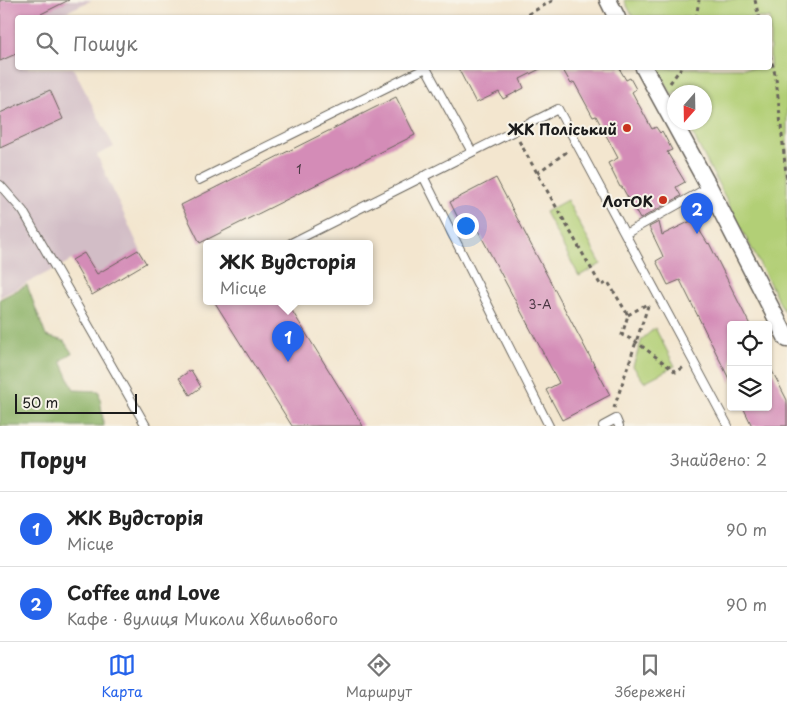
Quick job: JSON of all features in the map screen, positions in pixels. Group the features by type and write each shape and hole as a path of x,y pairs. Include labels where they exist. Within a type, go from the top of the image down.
{"street":[{"path":"608,0 616,15"},
{"path":"645,70 710,187 787,339"}],"lane":[{"path":"199,180 422,70"},
{"path":"427,70 472,152"},
{"path":"296,240 558,109 728,426"},
{"path":"423,176 549,426"},
{"path":"0,185 23,210 146,426"},
{"path":"625,234 710,187"},
{"path":"606,424 616,419 619,426"}],"path":[{"path":"526,15 554,0"},
{"path":"696,15 699,0"},
{"path":"754,0 758,15"},
{"path":"772,63 776,78 787,183"},
{"path":"513,131 601,286 608,282 628,315"},
{"path":"537,173 577,145"},
{"path":"659,298 628,315 622,335 635,341 676,372 693,362"},
{"path":"606,424 648,304"}],"shaded area":[{"path":"0,0 92,0 59,15 15,15 15,70 74,70 114,147 97,155 146,263 92,295 72,260 0,297"}],"green space":[{"path":"624,0 787,0 787,317 691,130 712,130 712,85 667,85 659,70 772,70 772,15 632,15"},
{"path":"567,200 601,264 579,276 545,212"},
{"path":"27,285 46,336 64,341 72,353 61,361 74,390 99,391 104,426 0,426 0,299"},
{"path":"655,328 675,366 644,382 633,366 642,339"}],"building":[{"path":"0,0 69,0 39,15 15,15 15,54 0,61"},
{"path":"459,70 538,70 520,79 524,88 503,99 499,92 476,103"},
{"name":"ЖК Поліський","path":"563,70 620,70 626,80 630,78 636,89 632,92 652,129 656,127 660,133 662,131 672,150 667,152 685,182 676,187 681,196 640,219 608,163 618,158 596,116 593,117 574,82 571,84"},
{"path":"50,90 63,119 0,148 0,113"},
{"path":"396,97 415,135 200,243 181,205"},
{"path":"496,178 610,395 562,420 546,390 559,383 473,221 462,226 450,202"},
{"path":"693,220 709,243 748,321 727,321 727,375 680,280 668,285 656,261 663,257 649,227 659,222 662,235"},
{"path":"138,250 146,263 92,295 72,260 84,253 97,274"},
{"path":"216,305 288,305 363,426 292,426"},
{"path":"191,370 201,387 190,395 179,378"},
{"path":"772,371 787,400 787,426 752,426 745,411 772,411"}],"place":[{"name":"ЖК Поліський","path":"627,128"},
{"name":"ЛотОК","path":"663,200"},
{"name":"Coffee and Love","path":"697,234"},
{"name":"ЖК Вудсторія","path":"288,362"}]}
